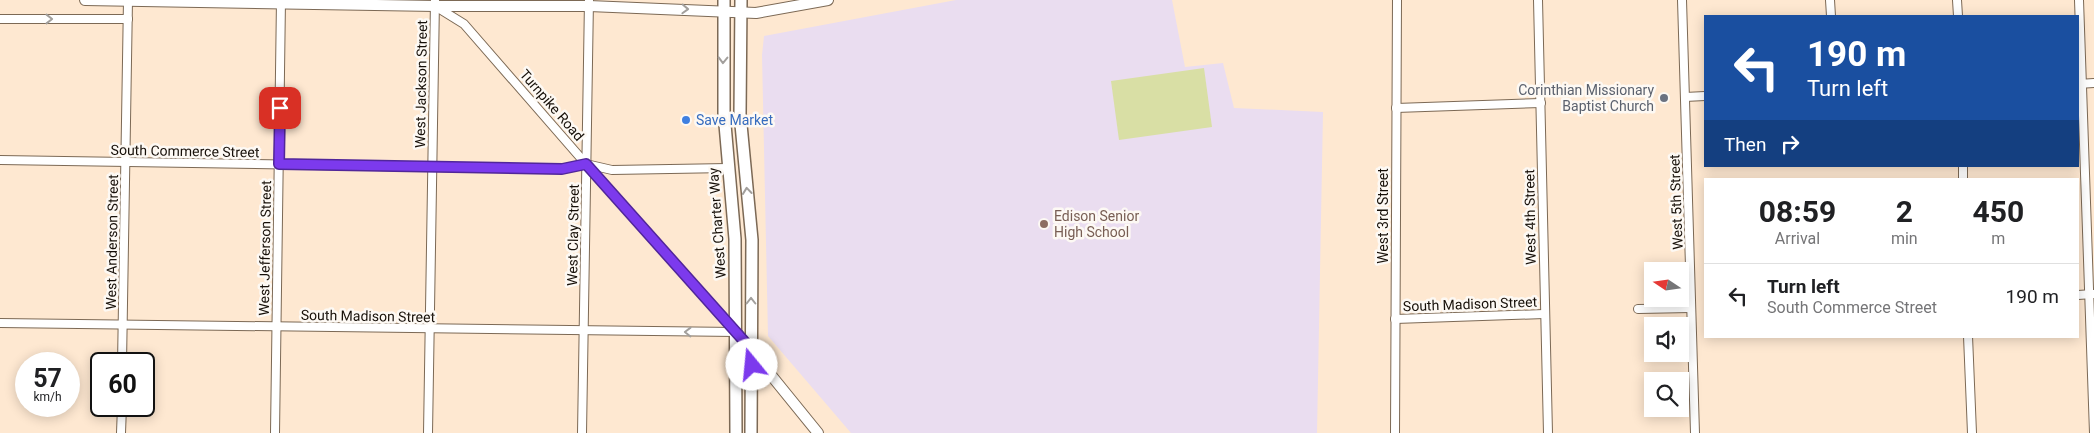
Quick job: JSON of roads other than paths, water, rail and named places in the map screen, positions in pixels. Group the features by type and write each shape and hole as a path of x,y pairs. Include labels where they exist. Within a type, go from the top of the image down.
{"main road":[{"path":"84,0 589,3 724,6 741,12 756,13 828,0"},
{"path":"741,0 740,114 752,240 751,433"},
{"name":"West Charter Way","path":"724,6 723,72 728,168 735,239 736,433"},
{"name":"Turnpike Road","path":"736,332 818,433"}],"street":[{"name":"West Anderson Street","path":"122,352 128,0"},
{"name":"West 3rd Street","path":"1395,433 1397,0"},
{"name":"West 4th Street","path":"1538,0 1548,433"},
{"name":"West 5th Street","path":"1682,0 1695,433"},
{"path":"1830,0 1831,15"},
{"path":"1957,0 1958,15"},
{"path":"2078,0 2078,15"},
{"name":"West Jefferson Street","path":"275,433 281,2"},
{"name":"Turnpike Road","path":"435,3 464,24 736,332"},
{"name":"West Jackson Street","path":"428,433 435,3"},
{"name":"West Clay Street","path":"582,433 589,3"},
{"path":"0,19 128,19"},
{"path":"2079,42 2091,294 2094,433"},
{"path":"2080,84 2094,83"},
{"path":"1685,97 1704,96"},
{"path":"1396,108 1541,102"},
{"name":"South Commerce Street","path":"0,160 562,169 586,164 612,170 728,168"},
{"path":"1638,309 1691,308"},
{"name":"South Madison Street","path":"1395,319 1544,314"},
{"name":"South Madison Street","path":"0,323 736,332"},
{"path":"1968,338 1972,433"},
{"path":"121,433 122,417"}],"place":[{"name":"Corinthian Missionary Baptist Church","path":"1664,98"},
{"name":"Save Market","path":"686,120"},
{"name":"Edison Senior High School","path":"1044,224"}]}
